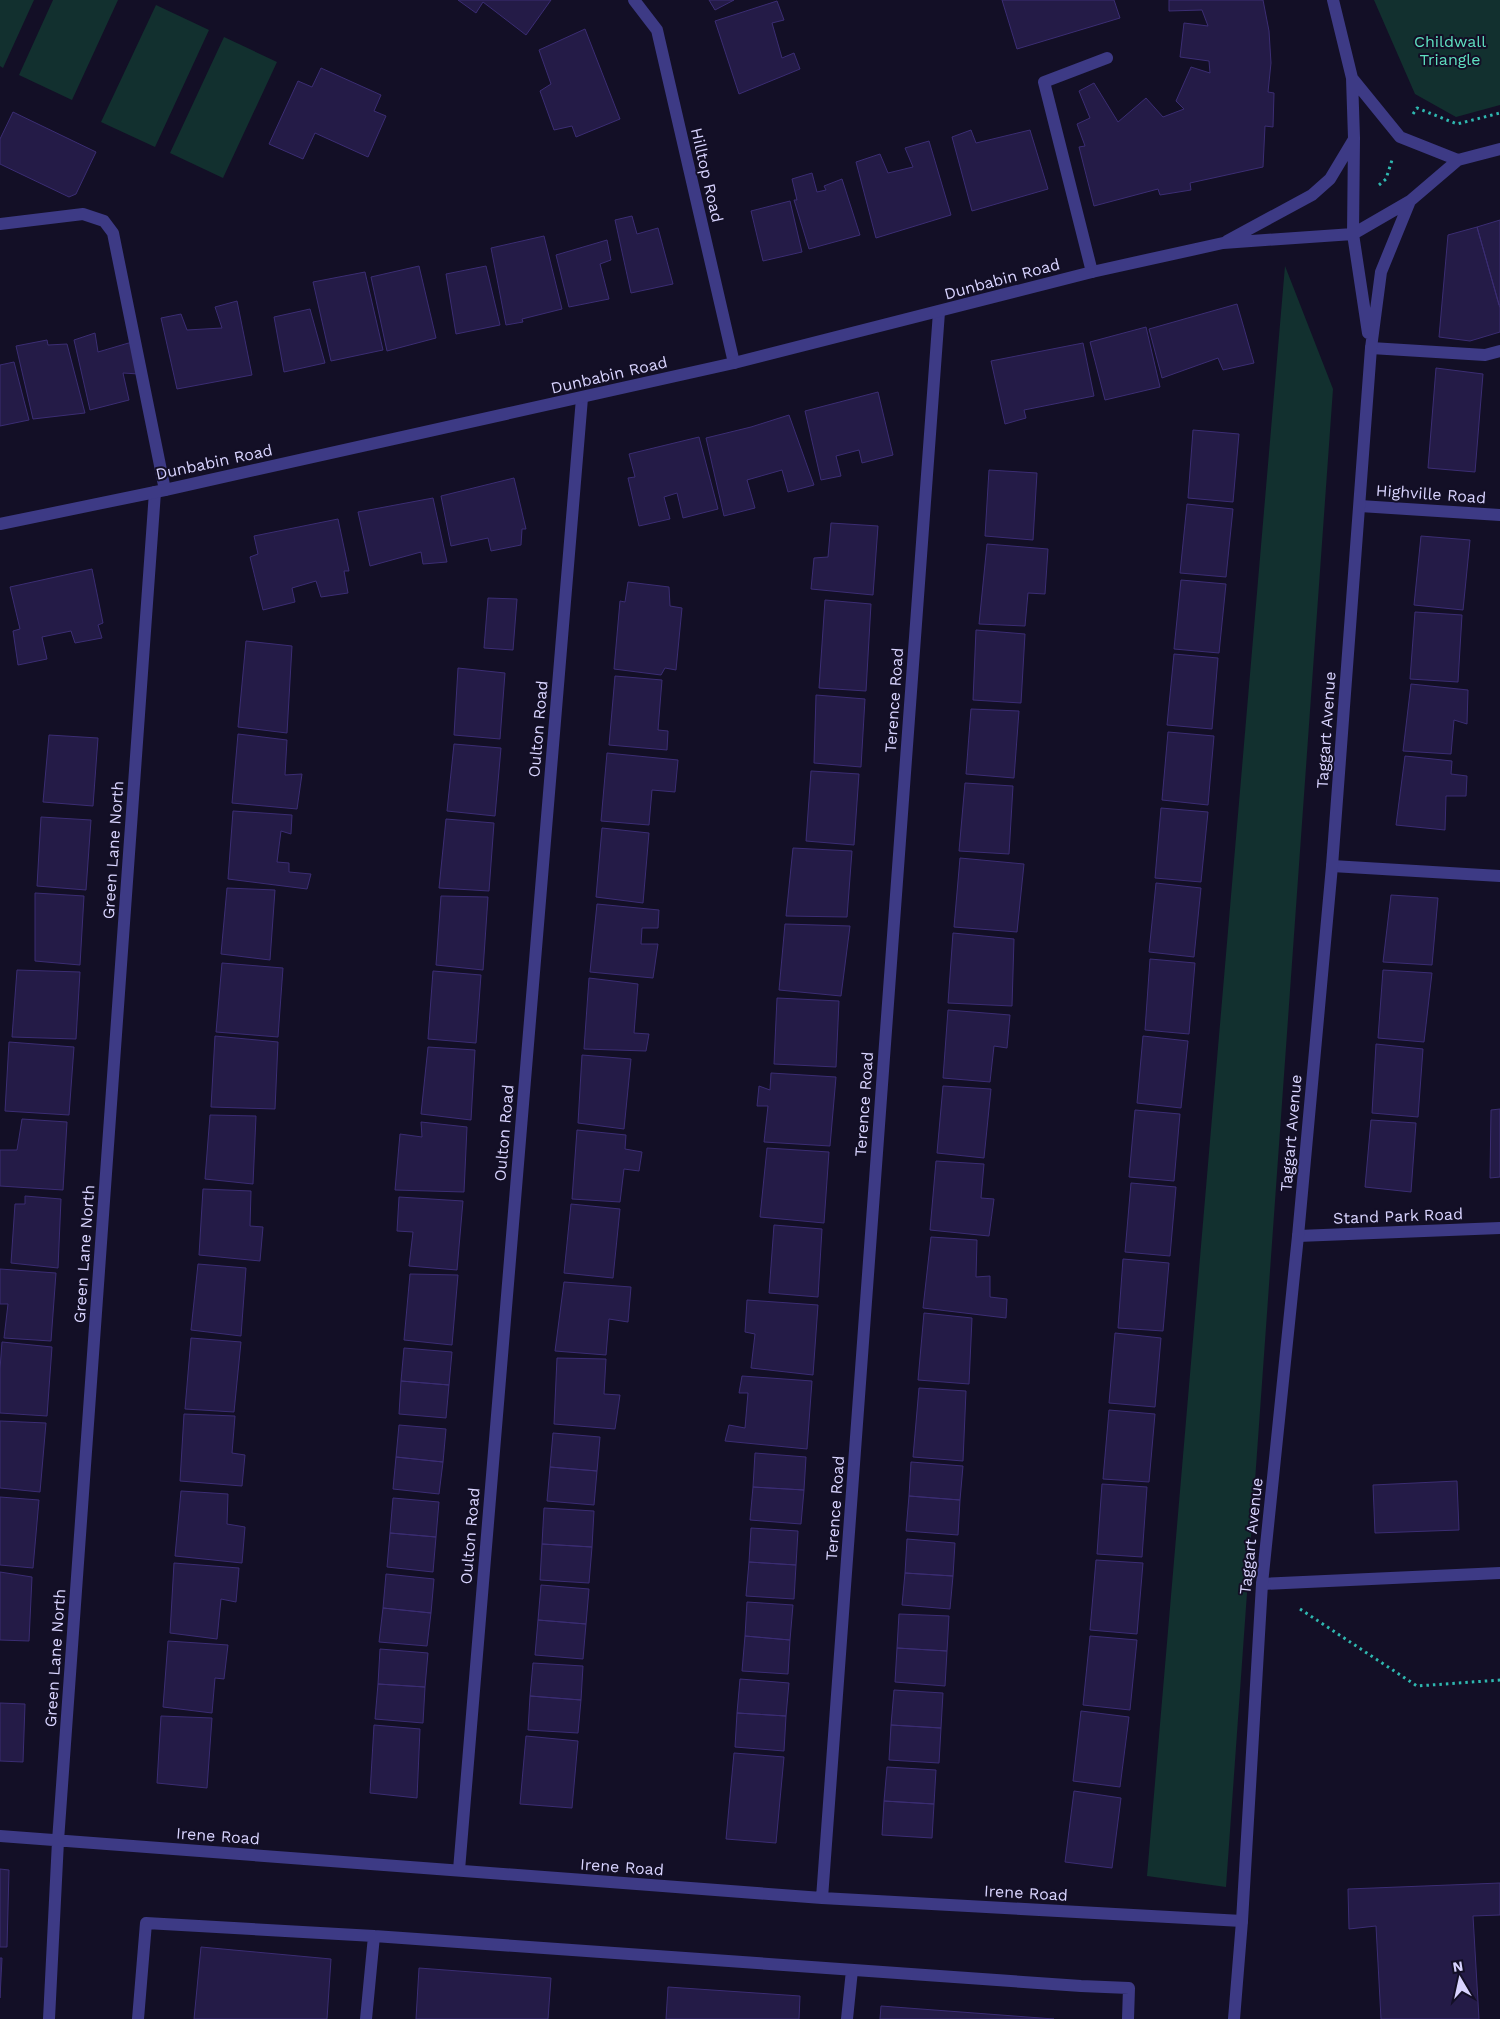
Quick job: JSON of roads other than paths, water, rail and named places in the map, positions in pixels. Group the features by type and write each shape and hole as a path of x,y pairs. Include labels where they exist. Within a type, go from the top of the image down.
{"street":[{"name":"Hilltop Road","path":"634,0 656,30 734,363"},
{"path":"1333,0 1352,78 1400,138 1458,160"},
{"path":"1092,272 1044,82 1107,58"},
{"name":"Taggart Avenue","path":"1352,78 1354,138 1352,234 1370,348"},
{"name":"Dunbabin Road","path":"1223,243 1312,195 1330,179 1354,138"},
{"path":"1352,234 1410,201 1458,160 1500,149"},
{"name":"Taggart Avenue","path":"1234,2019 1242,1921 1262,1584 1298,1236 1332,866 1360,506 1370,348 1381,272 1410,201"},
{"name":"Green Lane North","path":"0,224 83,214 104,222 113,233 160,491 58,1841 50,2019"},
{"name":"Dunbabin Road","path":"0,524 160,491 582,398 734,363 1092,272 1223,243 1352,234"},
{"name":"Terence Road","path":"822,1898 939,312"},
{"path":"1370,348 1485,355 1500,352"},
{"name":"Oulton Road","path":"458,1870 582,398"},
{"name":"Highville Road","path":"1360,506 1500,515"},
{"path":"1332,866 1500,876"},
{"name":"Stand Park Road","path":"1298,1236 1500,1228"},
{"path":"1262,1584 1500,1572"},
{"name":"Irene Road","path":"0,1836 822,1898 1242,1921"},
{"path":"138,2019 146,1923 374,1936 1129,1988 1128,2019"},
{"path":"366,2019 374,1936"},
{"path":"847,2019 852,1970"}],"park label":[{"name":"Childwall Triangle","path":"1450,50"}]}
